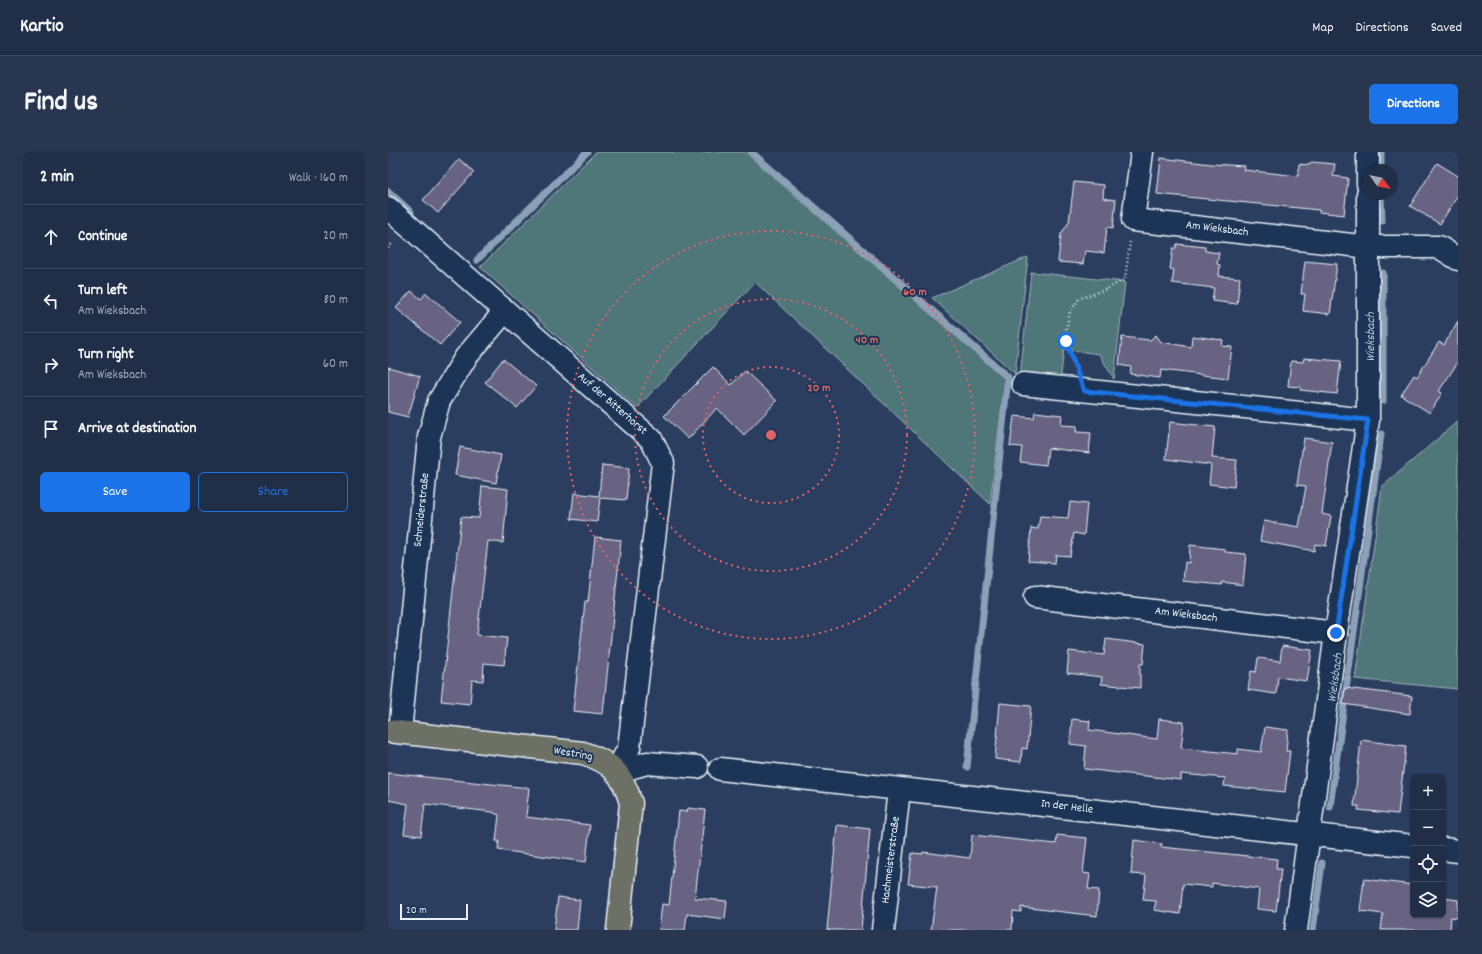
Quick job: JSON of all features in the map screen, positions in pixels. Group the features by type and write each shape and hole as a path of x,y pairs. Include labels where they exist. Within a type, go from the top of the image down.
{"main road":[{"name":"Westring","path":"394,732 583,753 602,760 616,772 625,784 631,804 618,930"}],"street":[{"path":"1133,220 1142,152"},
{"path":"1368,152 1368,164"},
{"path":"1296,930 1336,633 1368,420 1368,200"},
{"name":"Auf der Bitterhorst","path":"388,208 651,439 663,463 629,748 616,772"},
{"name":"Am Wieksbach","path":"1133,220 1369,247 1439,247 1458,259"},
{"name":"Schneiderstraße","path":"394,732 429,437 439,401 466,357 505,311"},
{"path":"1023,384 1368,420"},
{"name":"Am Wieksbach","path":"1035,597 1336,633"},
{"path":"616,772 647,763 697,767"},
{"name":"In der Helle","path":"720,769 899,790 938,792 1410,846"},
{"name":"Hachmeisterstraße","path":"883,930 899,790"},
{"path":"1446,849 1458,851"}],"path":[{"path":"1084,391 1065,334 1070,312 1079,299 1107,289 1124,279 1133,220"}],"green space":[{"path":"596,152 745,152 1005,379 990,504 755,282 637,408 480,267"},
{"path":"1028,257 1015,374 932,298"},
{"path":"1031,272 1125,282 1114,379 1099,354 1064,349 1060,382 1020,377"},
{"path":"1458,421 1458,689 1355,679 1382,487"}],"building":[{"path":"1161,158 1211,164 1245,166 1244,170 1298,176 1299,164 1310,165 1311,162 1335,164 1333,176 1348,178 1344,215 1319,212 1319,210 1157,194"},
{"path":"459,159 474,172 438,213 423,200"},
{"path":"1437,163 1458,176 1458,195 1440,224 1410,206"},
{"path":"1074,182 1104,185 1103,198 1116,200 1113,228 1107,227 1104,253 1085,251 1083,264 1058,262 1061,234 1069,222"},
{"path":"1177,244 1205,247 1205,251 1219,253 1217,264 1220,265 1219,276 1240,278 1237,304 1212,301 1214,288 1172,283 1174,270 1170,269 1173,248 1176,248"},
{"path":"1305,261 1337,264 1330,314 1303,311 1305,294 1301,294"},
{"path":"411,291 421,299 426,293 460,322 440,345 396,308"},
{"path":"1458,321 1458,362 1439,391 1442,393 1430,413 1401,395 1414,375 1417,377 1439,342 1444,345"},
{"path":"1156,335 1161,342 1191,347 1192,336 1223,340 1222,346 1232,347 1228,378 1161,370 1160,378 1130,374 1131,367 1119,365 1122,337 1150,340"},
{"path":"1304,358 1341,361 1337,394 1300,390 1301,387 1288,386 1291,361 1303,362"},
{"path":"503,359 536,386 517,408 485,382"},
{"path":"388,367 420,376 408,417 388,412"},
{"path":"713,367 731,385 745,371 777,401 744,435 717,408 688,439 664,416"},
{"path":"1035,412 1062,415 1061,425 1077,426 1076,432 1091,433 1089,453 1048,448 1046,465 1020,462 1022,447 1010,446 1014,416 1034,418"},
{"path":"1170,422 1215,427 1212,458 1237,460 1234,487 1209,484 1211,465 1166,459"},
{"path":"1304,438 1332,442 1322,514 1331,516 1326,546 1315,544 1314,551 1260,541 1264,521 1299,527 1306,486 1297,485"},
{"path":"460,447 501,455 496,483 455,475"},
{"path":"602,465 629,468 626,500 600,498 597,522 571,519 574,493 599,496"},
{"path":"482,486 508,489 503,543 488,541 477,635 507,638 504,665 484,663 483,681 472,680 470,704 441,701 461,517 479,518"},
{"path":"1070,502 1087,504 1084,535 1074,533 1070,556 1056,555 1055,563 1028,561 1031,528 1038,529 1040,516 1068,518"},
{"path":"595,537 621,540 603,714 573,711 585,602 588,602"},
{"path":"1190,545 1225,549 1225,552 1246,554 1243,585 1222,582 1222,585 1183,581 1185,562 1189,563"},
{"path":"1106,639 1145,644 1143,664 1140,664 1140,688 1101,684 1102,677 1067,673 1069,651 1104,655"},
{"path":"1282,646 1312,650 1307,681 1278,677 1276,694 1248,690 1251,671 1256,672 1258,658 1280,661"},
{"path":"1345,688 1412,696 1410,714 1343,704"},
{"path":"1000,703 1031,706 1027,749 1022,748 1021,762 995,759"},
{"path":"1072,719 1090,721 1089,730 1157,739 1159,719 1184,722 1181,748 1238,754 1238,749 1261,752 1265,727 1288,730 1286,751 1290,751 1285,792 1224,786 1225,778 1181,774 1181,780 1084,769 1086,746 1070,744"},
{"path":"1361,740 1406,746 1398,814 1358,810 1359,806 1354,806"},
{"path":"388,773 529,788 526,817 590,825 586,862 498,850 499,841 496,841 499,815 492,812 425,804 421,836 404,834 408,804 388,800"},
{"path":"688,808 705,810 695,898 727,901 725,919 687,914 685,930 659,930 662,904 669,905 679,811 687,812"},
{"path":"837,825 870,829 861,930 827,930"},
{"path":"972,835 1056,844 1057,835 1087,838 1083,873 1090,874 1088,889 1099,890 1097,916 1021,907 1021,912 1013,911 1012,930 931,930 937,887 908,884 912,853 923,854 923,852 970,858"},
{"path":"1134,840 1162,844 1161,847 1277,859 1276,869 1281,869 1276,911 1257,909 1259,889 1212,883 1212,887 1183,884 1180,914 1154,910 1156,901 1143,900 1146,875 1131,874"},
{"path":"1364,879 1410,885 1410,918 1446,918 1446,898 1458,900 1458,918 1451,917 1450,930 1381,930 1383,914 1360,911"},
{"path":"558,897 580,900 577,930 554,930"}],"waterway":[{"path":"477,260 587,152"},
{"path":"751,152 1008,377 967,767"},
{"name":"Wieksbach","path":"1381,152 1381,164"},
{"path":"388,191 411,212"},
{"name":"Wieksbach","path":"1381,200 1382,221"},
{"name":"Wieksbach","path":"1383,273 1383,401"},
{"name":"Wieksbach","path":"1330,807 1381,434"},
{"name":"Wieksbach","path":"1313,930 1322,863"}],"route":[{"path":"1066,341 1084,391 1368,420 1336,633"}]}
